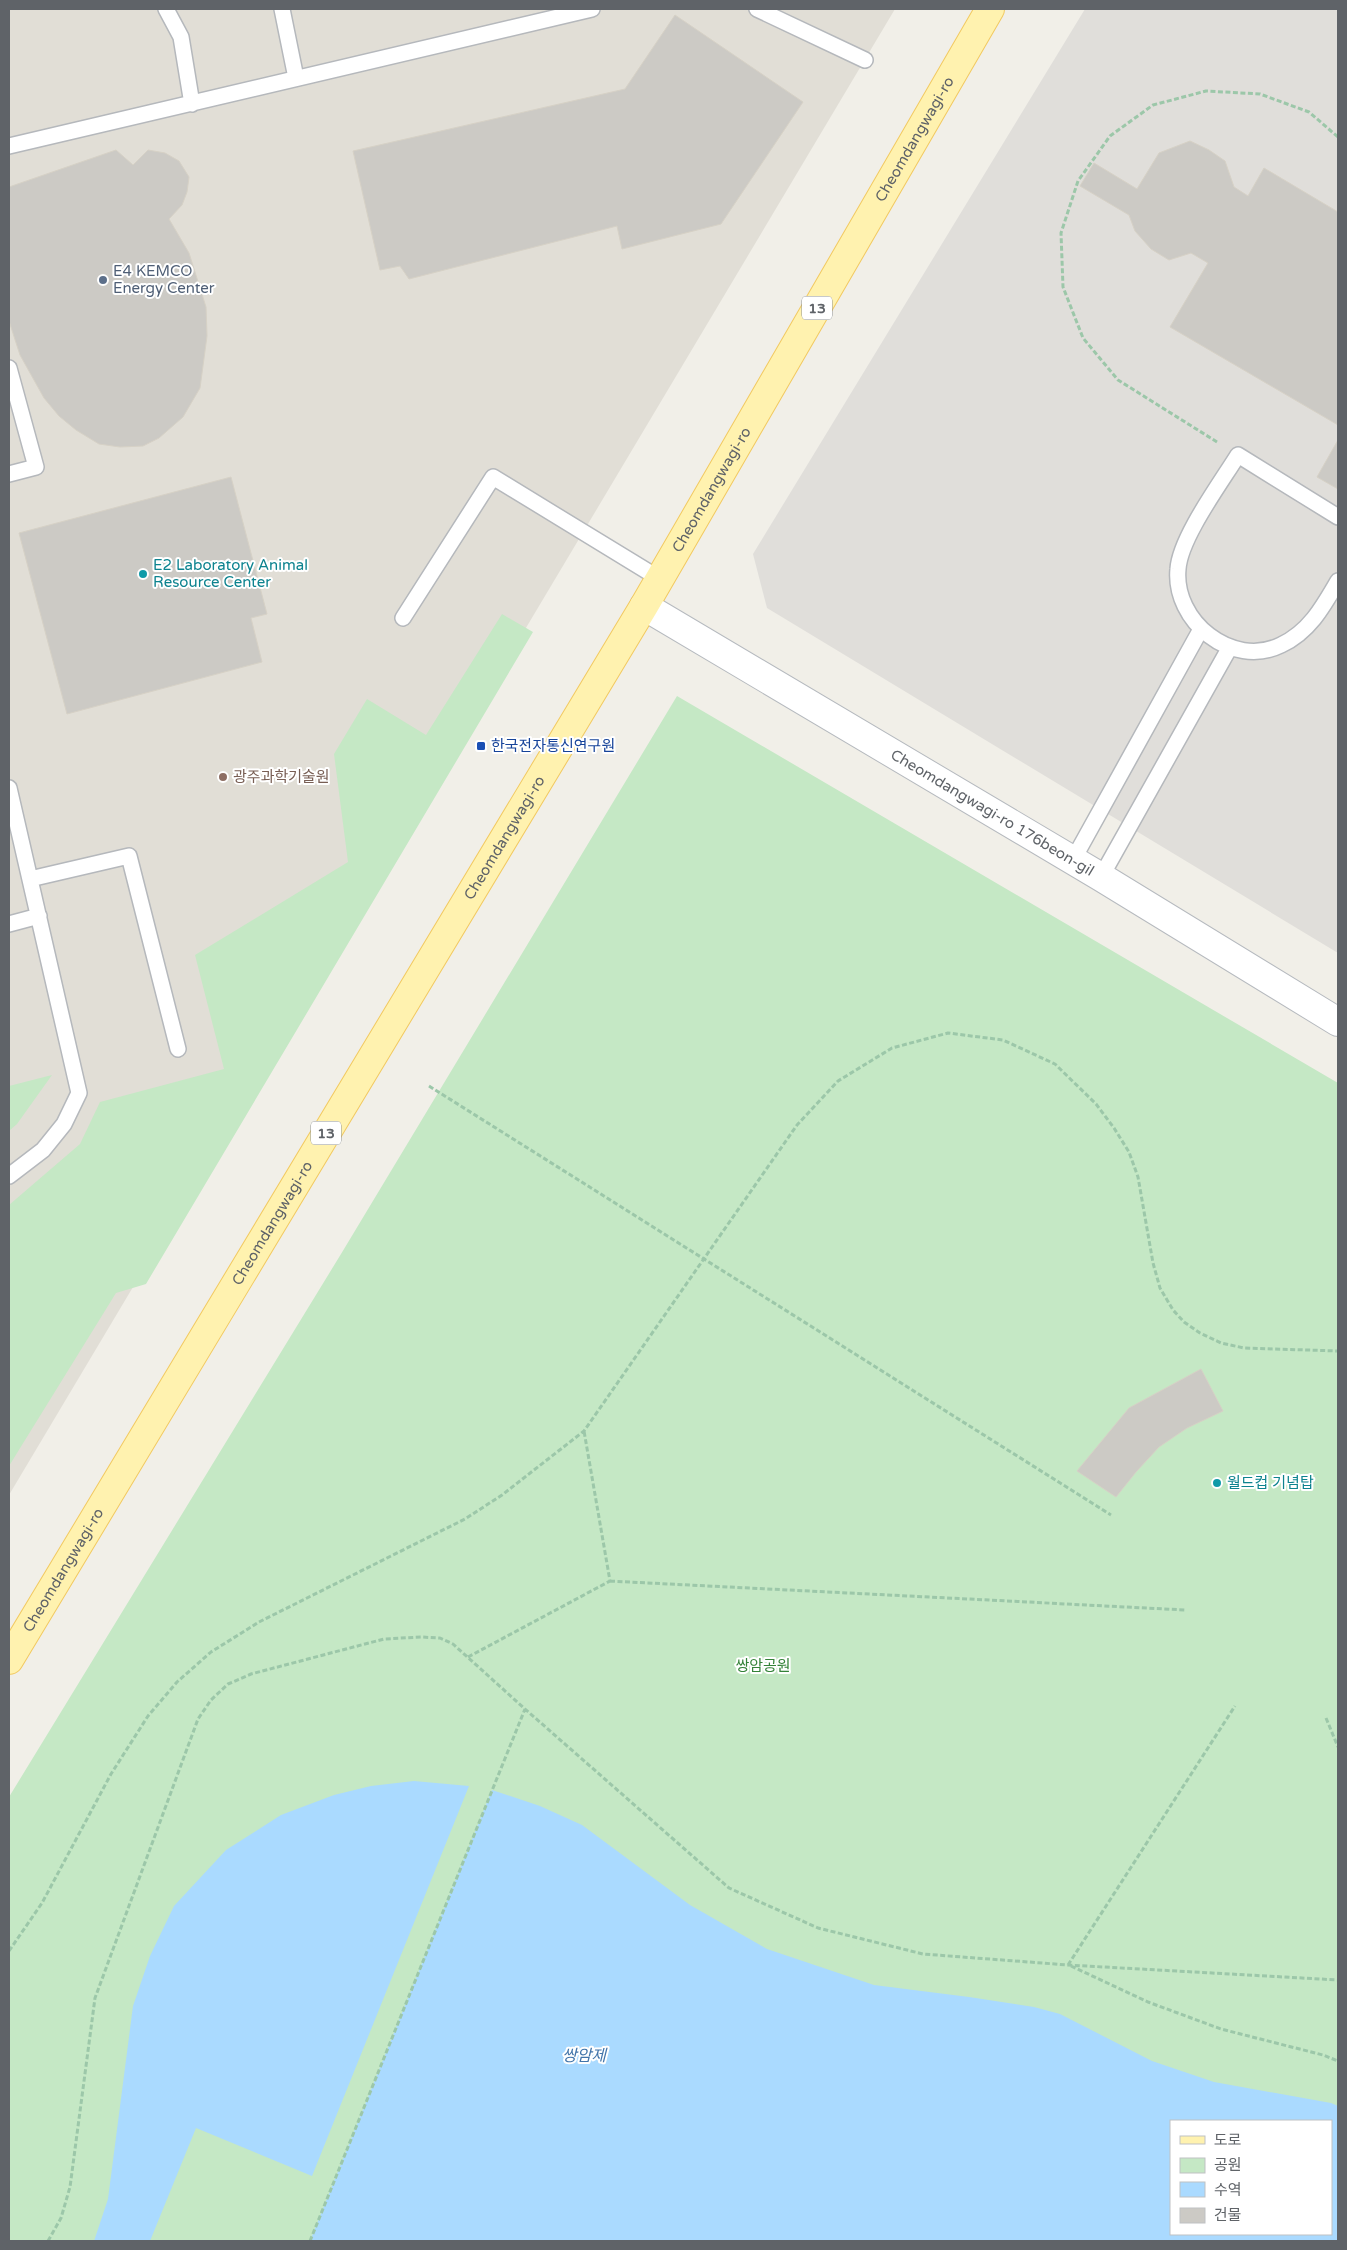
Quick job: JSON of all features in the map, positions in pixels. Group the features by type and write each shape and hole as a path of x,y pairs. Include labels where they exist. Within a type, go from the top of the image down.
{"main road":[{"name":"Cheomdangwagi-ro","path":"9,1660 644,606 990,9"}],"street":[{"name":"Cheomdangwagi-ro 176beon-gil","path":"644,606 1102,877 1338,1022"}],"lane":[{"path":"166,9 181,37 192,104"},
{"path":"282,9 296,78"},
{"path":"9,146 592,9"},
{"path":"757,9 865,60"},
{"path":"9,368 36,467 9,474"},
{"path":"1338,517 1238,455 1183,546 1178,570 1180,595 1190,617 1208,636 1230,647 1254,651 1279,646 1301,633 1318,615 1338,581"},
{"path":"404,618 493,477 660,579"},
{"path":"1073,860 1202,629"},
{"path":"1102,877 1230,647"},
{"path":"9,788 79,1093 64,1124 43,1150 9,1176"},
{"path":"30,879 129,856 178,1049"},
{"path":"9,924 39,916"}],"path":[{"path":"1238,455 1118,380 1083,338 1063,287 1061,233 1078,181 1110,136 1153,105 1206,91 1260,94 1309,112 1338,137"},
{"path":"9,1951 42,1903 111,1774 148,1716 177,1682 211,1652 259,1622 465,1518 502,1494 584,1431 797,1125 838,1081 892,1048 948,1033 1003,1040 1054,1064 1096,1104 1114,1128 1128,1152 1138,1177 1153,1263 1160,1288 1172,1310 1184,1322 1200,1333 1221,1343 1244,1348 1338,1351"},
{"path":"429,1086 1111,1515"},
{"path":"584,1431 610,1581"},
{"path":"468,1656 610,1581 1186,1610"},
{"path":"48,2241 61,2218 70,2187 94,1998 195,1728 211,1700 228,1684 251,1674 384,1639 421,1636 440,1638 453,1644 524,1709 729,1888 818,1928 884,1946 932,1955 1068,1965 1338,1980"},
{"path":"1068,1965 1235,1706"},
{"path":"310,2241 524,1709"},
{"path":"1326,1718 1338,1746"},
{"path":"1068,1965 1148,2002 1221,2029 1323,2055 1338,2061"}],"shaded area":[{"name":"광주과학기술원","path":"9,9 895,9 9,1495"},
{"path":"1085,9 1338,9 1338,953 767,608 753,554"}],"green space":[{"path":"502,614 533,632 146,1284 116,1293 9,1466 9,1205 80,1144 100,1102 224,1069 195,955 348,862 334,754 367,699 426,735"},
{"name":"쌍암공원","path":"677,696 1338,1083 1338,2241 9,2241 9,1797 341,1254"},
{"path":"52,1075 17,1124 9,1131 9,1086"}],"water":[{"path":"414,1781 469,1786 312,2176 196,2128 150,2241 94,2241 108,2199 133,2006 150,1956 174,1906 226,1850 281,1815 334,1795 371,1786"},
{"name":"쌍암제","path":"492,1790 540,1806 582,1825 690,1905 767,1949 874,1985 1034,2007 1060,2014 1152,2061 1214,2082 1331,2103 1338,2106 1338,2241 310,2241"}],"building":[{"path":"675,15 803,102 721,224 622,249 617,226 409,279 400,266 380,270 353,151 625,89"},
{"path":"1190,141 1209,150 1225,161 1234,187 1248,196 1264,168 1338,212 1338,425 1170,327 1208,263 1191,253 1169,260 1151,249 1135,231 1129,215 1080,186 1094,163 1137,189 1159,153"},
{"name":"E4 KEMCO Energy Center","path":"116,150 133,165 148,150 165,153 179,161 189,177 187,192 182,205 169,219 189,253 206,307 207,336 200,388 183,417 159,438 143,446 120,447 99,444 76,430 59,416 44,398 20,355 9,321 9,187"},
{"path":"1338,440 1338,489 1317,477"},
{"name":"E2 Laboratory Animal Resource Center","path":"231,477 267,614 251,618 262,662 67,714 19,533"},
{"path":"1201,1369 1223,1411 1187,1428 1159,1447 1116,1497 1077,1471 1129,1408"}],"place":[{"name":"E4 KEMCO Energy Center","path":"103,280"},
{"name":"E2 Laboratory Animal Resource Center","path":"143,574"},
{"name":"한국전자통신연구원","path":"481,746"},
{"name":"광주과학기술원","path":"223,777"},
{"name":"월드컵 기념탑","path":"1217,1483"}]}
